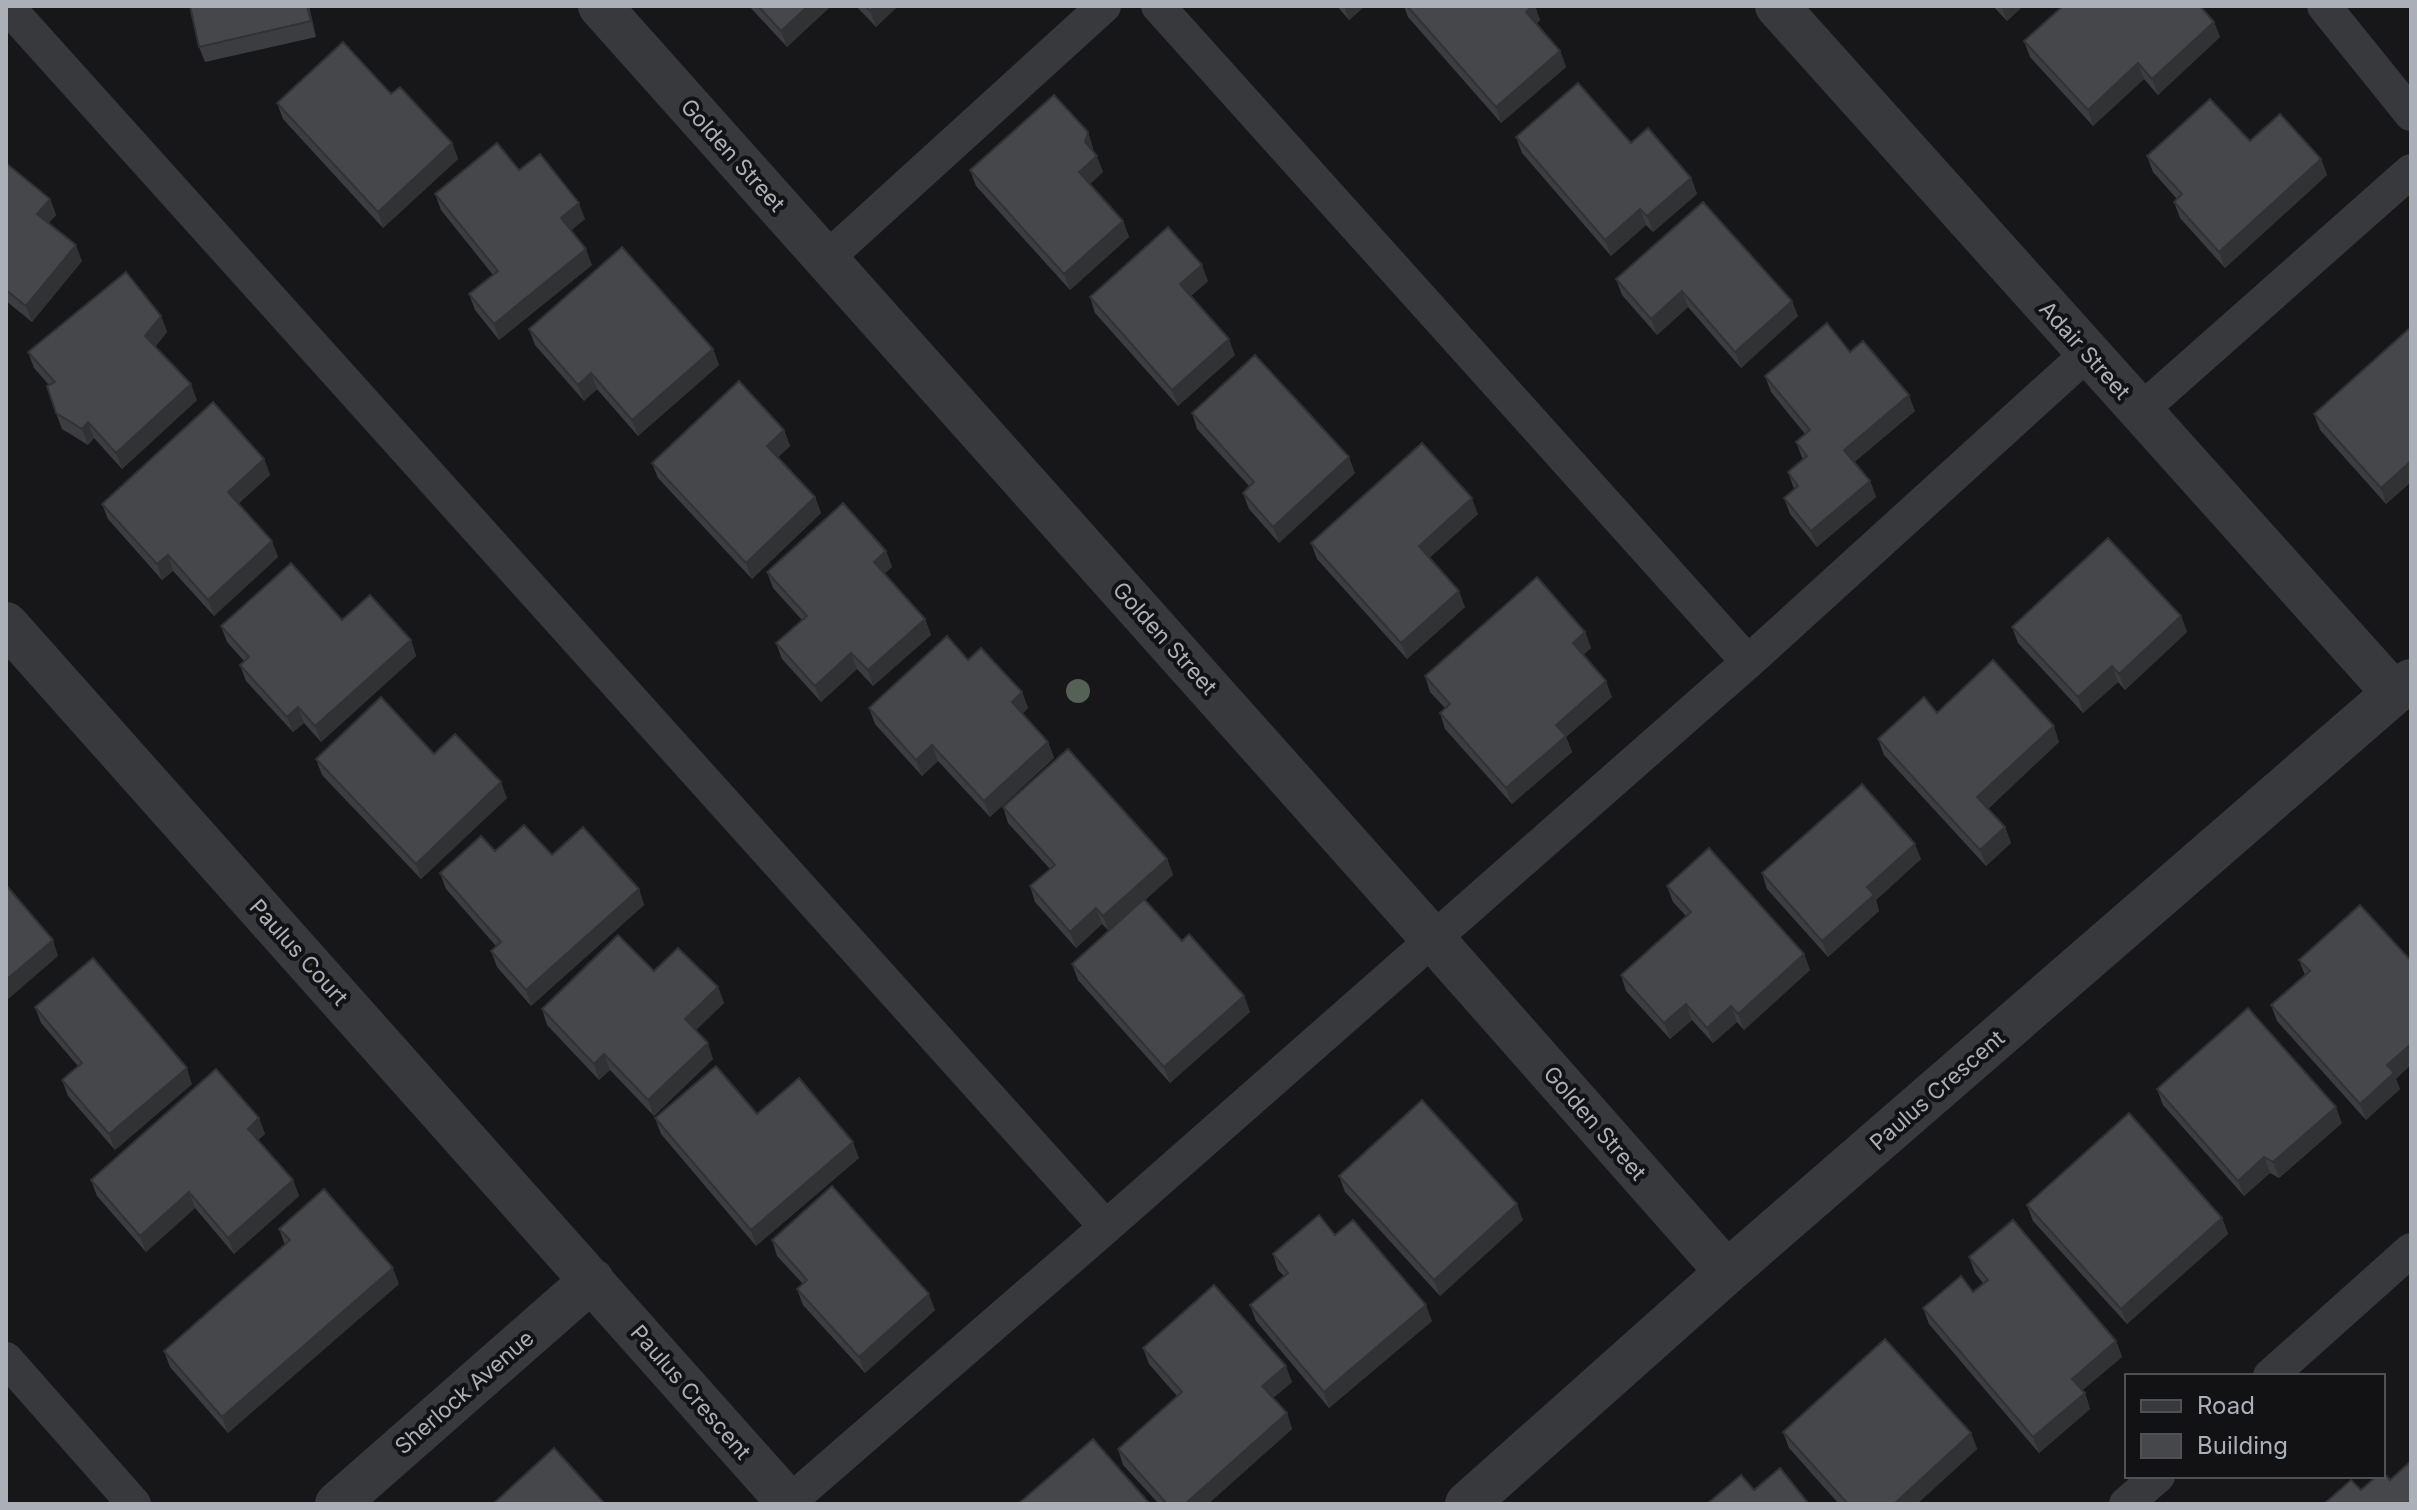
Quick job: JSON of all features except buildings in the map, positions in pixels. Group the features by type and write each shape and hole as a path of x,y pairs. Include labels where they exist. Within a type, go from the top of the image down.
{"street":[{"name":"Golden Street","path":"600,6 1727,1272"},
{"name":"Adair Street","path":"1777,6 2140,411 2402,687"},
{"name":"Paulus Court","path":"6,624 592,1280"},
{"name":"Paulus Crescent","path":"1467,1504 1727,1272 2402,687"},
{"name":"Paulus Crescent","path":"592,1280 790,1503"},
{"name":"Sherlock Avenue","path":"337,1504 592,1280"}],"lane":[{"path":"7,6 1106,1227"},
{"path":"826,259 1104,6"},
{"path":"1158,6 1748,662"},
{"path":"2324,6 2411,114"},
{"path":"2140,411 2411,171"},
{"path":"790,1503 1748,662 2088,353"},
{"path":"2272,1374 2411,1250"},
{"path":"6,1359 134,1504"},
{"path":"2126,1504 2156,1478"}]}
